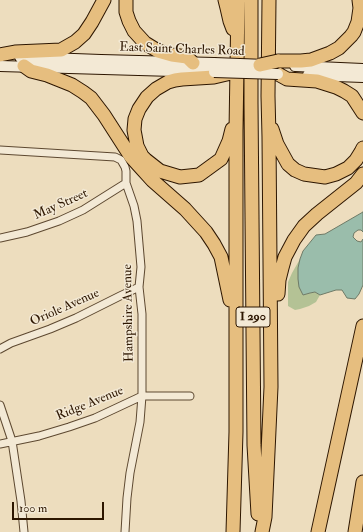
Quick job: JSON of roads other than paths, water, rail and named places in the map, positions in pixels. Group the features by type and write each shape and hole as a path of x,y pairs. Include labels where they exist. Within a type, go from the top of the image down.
{"highway":[{"path":"0,56 15,52 60,50 84,34 104,0"},
{"path":"126,0 126,12 129,21 134,31 145,43 162,52 187,57 193,63"},
{"path":"225,0 230,21 237,39"},
{"name":"I 290","path":"233,532 236,432 236,108 238,0"},
{"name":"I 290","path":"251,0 254,444 259,532"},
{"path":"262,532 265,517 271,386 268,0"},
{"path":"268,38 275,0"},
{"path":"260,65 278,67 311,60 339,48 354,32 358,22 360,8 359,0"},
{"path":"24,66 31,71 47,75 72,85 91,98 104,114 131,157 152,180 184,209 206,232 221,257 229,293 236,358"},
{"path":"278,67 287,79 317,81 340,88 352,96 363,113"},
{"path":"231,73 214,71 168,82 156,89 147,97 139,109 134,125 135,140 142,156 160,171 180,177 199,175 221,159 229,141 236,108"},
{"path":"269,121 288,164 295,170 304,174 325,177 336,174 348,168 356,160 363,148"},
{"path":"271,386 276,373 279,280 285,257 294,240 304,226 356,183 363,174"},
{"path":"318,532 363,326"},
{"path":"355,532 363,482"}],"main road":[{"name":"East Saint Charles Road","path":"0,56 193,63 214,71"},
{"name":"East Saint Charles Road","path":"0,66 214,71 260,65"},
{"name":"East Saint Charles Road","path":"231,73 278,67 363,69"},
{"name":"East Saint Charles Road","path":"278,67 363,77"}],"street":[{"name":"Hampshire Avenue","path":"0,150 115,157 121,160 125,167 126,183 134,206 138,227 141,268 139,287 142,314 142,396 140,422 129,486 125,532"},
{"name":"May Street","path":"0,238 27,232 59,221 98,202 126,183"},
{"name":"Oriole Avenue","path":"0,349 11,343 76,318 139,287"},
{"name":"Ridge Avenue","path":"0,444 39,436 69,427 95,418 142,396 190,396"},
{"path":"0,405 12,442 24,532"}]}
